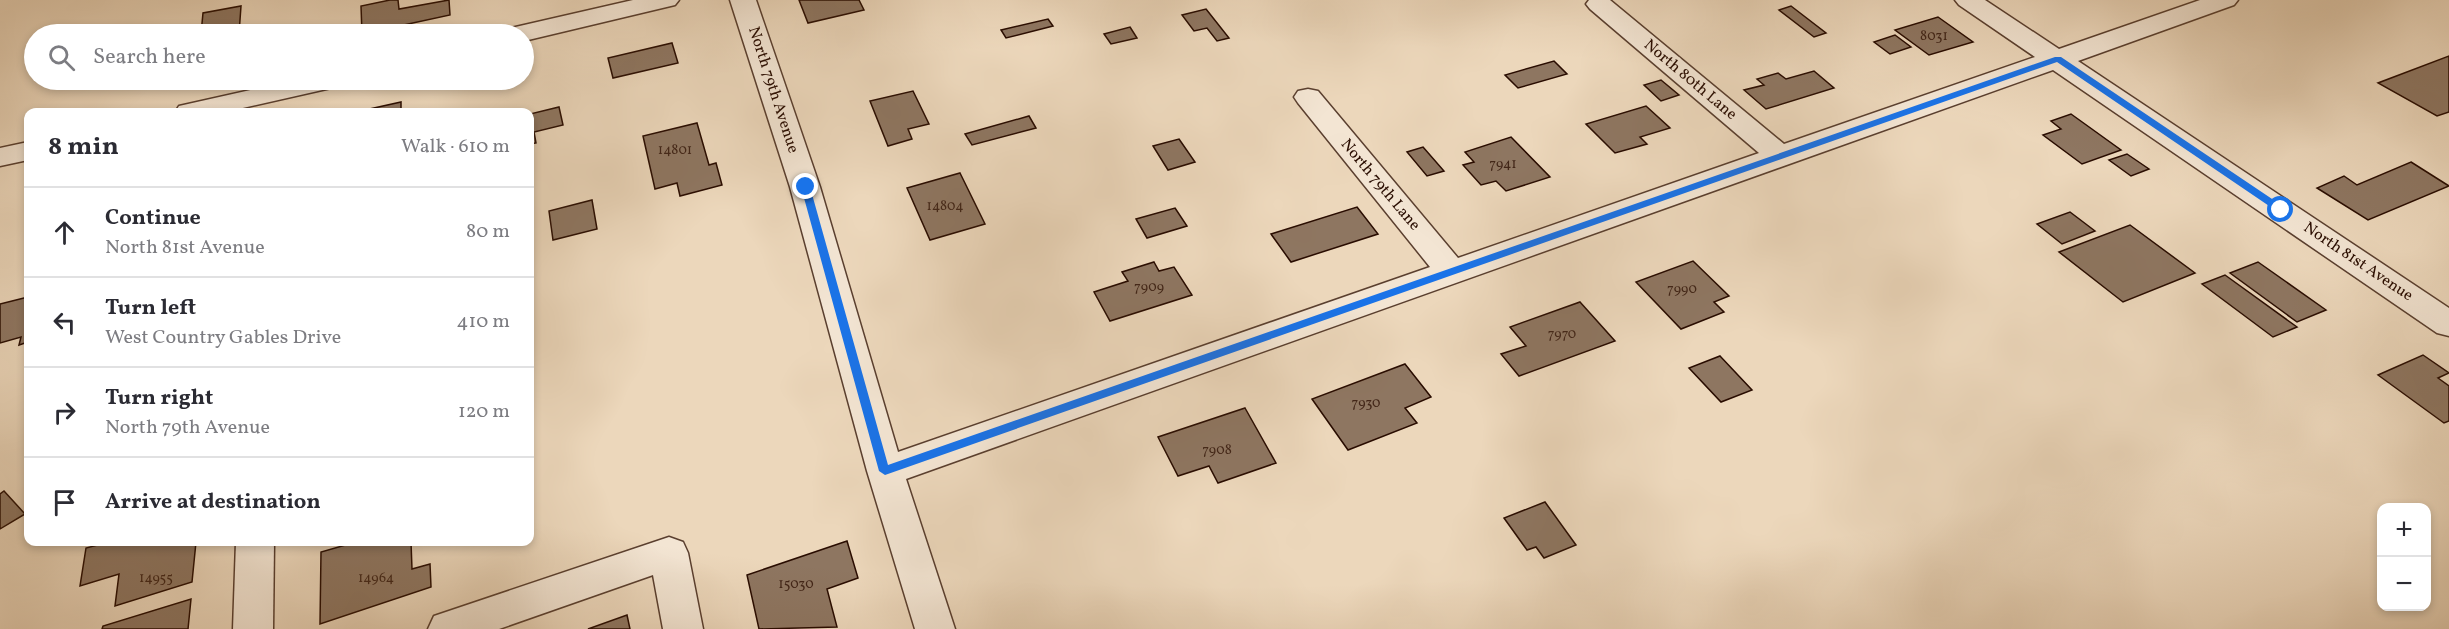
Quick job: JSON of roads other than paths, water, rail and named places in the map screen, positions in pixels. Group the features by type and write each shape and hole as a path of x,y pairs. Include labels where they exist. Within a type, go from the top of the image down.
{"street":[{"path":"534,31 666,0"},
{"name":"North 79th Avenue","path":"743,0 806,187 885,471 935,629"},
{"name":"North 81st Avenue","path":"1968,0 2449,324"},
{"path":"885,471 2225,0"},
{"name":"North 80th Lane","path":"1599,4 1780,156"},
{"path":"216,108 289,90"},
{"name":"North 79th Lane","path":"1308,97 1452,272"},
{"path":"0,157 24,151"},
{"path":"253,629 255,546"},
{"path":"448,629 669,553 683,629"}]}
